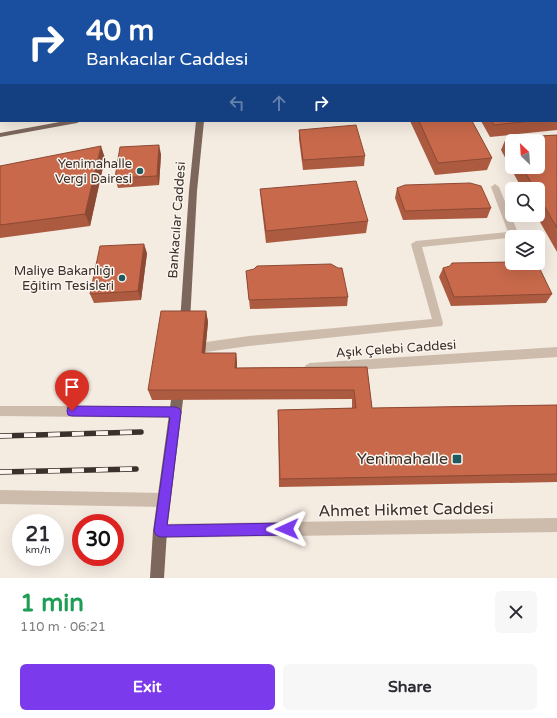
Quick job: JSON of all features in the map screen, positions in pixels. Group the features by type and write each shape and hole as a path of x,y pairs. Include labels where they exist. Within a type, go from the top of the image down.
{"main road":[{"path":"0,135 72,122"},
{"name":"Bankacılar Caddesi","path":"185,322 193,191 200,122"},
{"path":"157,578 160,531 176,406"}],"street":[{"path":"206,347 249,341 438,323 416,244 514,235 495,187"},
{"name":"Aşık Çelebi Caddesi","path":"299,369 557,352"},
{"path":"0,412 176,406"},
{"path":"0,496 164,500"},
{"name":"Ahmet Hikmet Caddesi","path":"160,531 557,525"}],"building":[{"path":"419,122 473,122 492,158 438,163"},
{"path":"492,122 522,122 494,125"},
{"path":"356,125 365,156 303,160 299,130"},
{"path":"557,135 557,228 545,207 545,182 531,182 526,174 545,174 545,136"},
{"name":"Yenimahalle Vergi Dairesi","path":"159,145 157,176 115,178 120,147"},
{"path":"101,146 85,214 0,225 0,166"},
{"path":"356,181 368,221 266,231 260,189"},
{"path":"470,183 481,186 491,208 405,211 397,188 405,185"},
{"name":"Maliye Bakanlığı Eğitim Tesisleri","path":"144,244 138,291 90,294 100,246"},
{"path":"505,262 505,270 540,270 552,294 454,297 443,268 450,266 452,263"},
{"path":"331,264 338,268 342,268 348,297 249,300 246,271 254,269 257,266"},
{"path":"161,311 206,311 202,353 236,353 235,368 367,367 372,408 557,405 557,474 280,479 278,410 356,408 354,390 148,390"}],"railway":[{"path":"0,436 141,432"},
{"path":"0,472 136,469"}],"place":[{"name":"Yenimahalle Vergi Dairesi","path":"140,171"},
{"name":"Maliye Bakanlığı Eğitim Tesisleri","path":"122,278"},
{"name":"Yenimahalle","path":"457,459"}],"route":[{"path":"72,411 176,412 160,531 287,529"}]}
